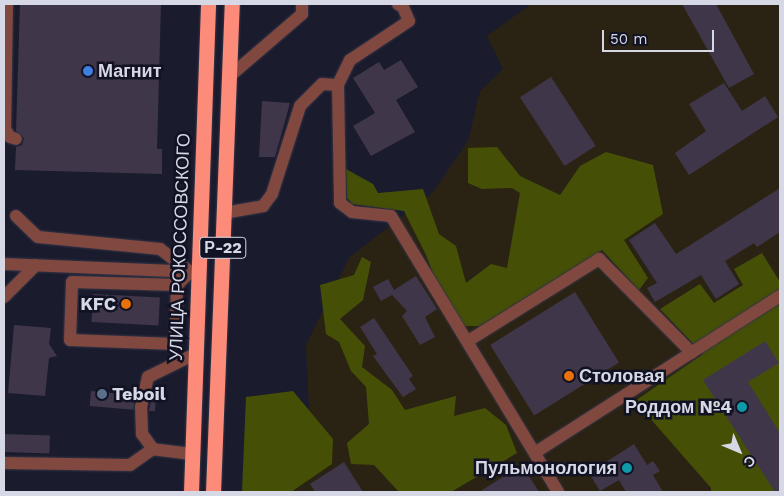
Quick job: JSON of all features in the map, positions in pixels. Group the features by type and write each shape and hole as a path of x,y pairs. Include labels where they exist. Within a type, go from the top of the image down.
{"highway":[{"name":"УЛИЦА РОКОССОВСКОГО","path":"191,492 195,354 194,272 208,4"},
{"name":"Р-22","path":"213,492 232,4"}],"lane":[{"path":"7,4 5,129 10,137 16,139"},
{"path":"230,76 302,14 302,4"},
{"path":"398,4 403,7 409,21 350,60 338,85 340,203 352,212 391,216 536,452 558,492"},
{"path":"224,213 263,206 272,194 300,106 322,84 338,85"},
{"path":"16,216 38,237 160,249 194,272"},
{"path":"468,341 599,259 692,353"},
{"path":"4,264 194,272"},
{"path":"4,298 36,265"},
{"path":"177,285 175,344 70,340 72,282 177,285 194,272"},
{"path":"536,452 780,296"},
{"path":"154,450 142,434 141,407 148,377 195,354"},
{"path":"4,462 130,465 154,450 192,454"}],"shaded area":[{"path":"531,4 780,4 780,492 289,492 310,429 306,345 349,258 433,192 468,141 480,91 503,69 487,36"}],"green space":[{"path":"497,147 520,176 560,195 580,166 606,152 653,165 663,214 624,240 648,278 639,290 602,250 480,326 453,326 426,255 404,211 352,204 347,198 346,169 373,184 378,193 423,189 439,234 456,246 466,283 491,264 507,268 520,193 512,188 482,189 468,183 468,148"},
{"path":"762,253 780,282 780,492 711,492 711,488 635,401 703,354 660,309 700,284 714,303 743,285 734,269"},
{"path":"362,257 371,262 363,300 340,319 365,346 362,367 392,390 405,410 456,396 454,416 485,408 506,425 517,453 451,492 399,492 374,465 351,464 347,443 369,424 366,387 351,371 339,342 326,334 320,285 354,275"},
{"path":"293,391 333,439 332,464 291,492 242,492 246,397"}],"building":[{"name":"Магнит","path":"20,4 161,4 157,149 162,149 162,174 15,170 16,147 22,145 24,138 16,131"},
{"path":"682,4 716,4 754,74 729,88"},
{"path":"401,60 418,87 396,100 415,132 371,156 353,126 375,113 353,78 379,62 384,70"},
{"path":"551,77 596,146 565,166 520,97"},
{"path":"724,83 742,111 765,96 778,117 689,175 675,153 706,131 689,104"},
{"path":"262,101 290,103 275,157 259,157"},
{"path":"780,188 780,232 757,247 754,243 725,261 739,284 716,299 701,275 655,302 647,288 657,283 629,240 655,223 676,254"},
{"path":"416,276 437,309 425,317 435,337 420,345 402,316 407,311 392,295 381,301 373,287 388,279 394,290"},
{"path":"575,292 619,362 534,415 490,345"},
{"name":"KFC","path":"93,294 160,298 158,325 92,322"},
{"path":"374,318 413,376 409,379 416,389 403,397 373,356 377,354 360,327"},
{"path":"14,325 51,328 49,344 57,356 49,358 45,396 8,393"},
{"name":"Роддом №4","path":"765,341 779,363 748,382 780,433 780,492 775,492 703,380"},
{"path":"91,391 135,395 134,410 90,406"},
{"path":"152,396 156,396 155,411 149,411"},
{"path":"4,434 50,436 49,454 4,452"},
{"name":"Пульмонология","path":"634,444 647,465 653,461 660,471 653,475 663,492 626,492 619,480 600,491 589,473"},
{"path":"344,462 363,492 315,492 310,484"},
{"path":"522,465 539,492 479,492"}],"place":[{"name":"Магнит","path":"88,71"},
{"name":"KFC","path":"126,304"},
{"name":"Столовая","path":"569,376"},
{"name":"Teboil","path":"102,394"},
{"name":"Роддом №4","path":"742,407"},
{"name":"Пульмонология","path":"627,468"}]}
